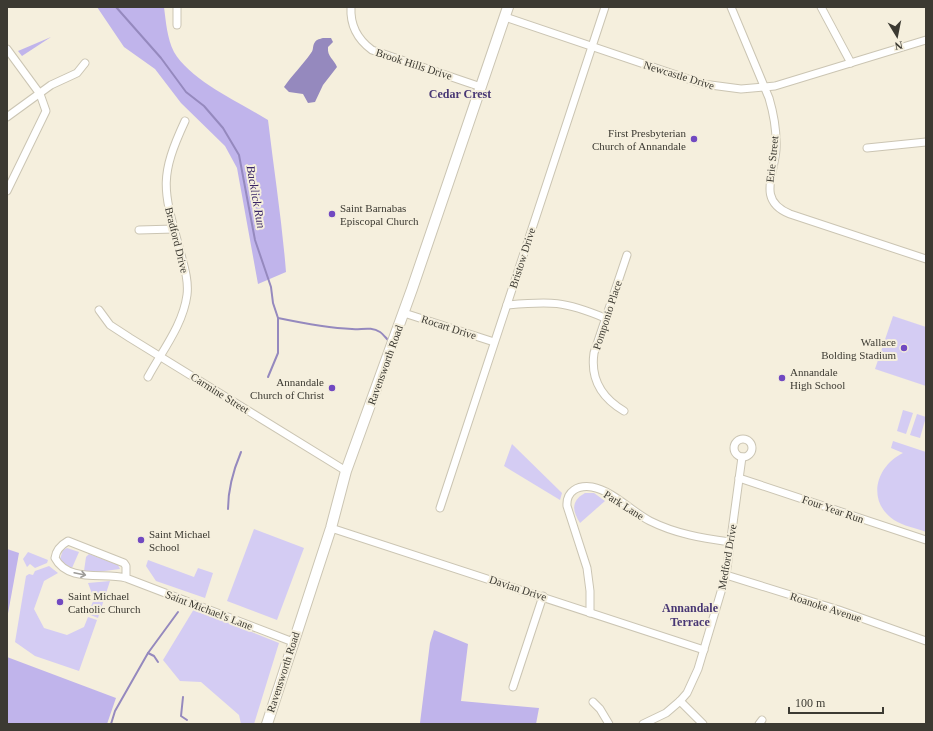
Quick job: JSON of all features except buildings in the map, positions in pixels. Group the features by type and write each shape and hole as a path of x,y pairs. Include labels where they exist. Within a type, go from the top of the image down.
{"main road":[{"name":"Ravensworth Road","path":"267,724 331,528 346,471 404,313 506,12"}],"street":[{"path":"177,7 178,25"},
{"name":"Brook Hills Drive","path":"351,7 351,16 356,32 360,40 372,50 481,87"},
{"name":"Bristow Drive","path":"440,508 605,7"},
{"name":"Erie Street","path":"730,7 773,113 776,150 769,188 773,201 777,207 790,214 926,259"},
{"path":"821,7 852,63"},
{"name":"Newcastle Drive","path":"506,12 592,46 712,86 741,90 764,88 926,40"},
{"path":"7,49 40,94 45,106 44,117 7,191"},
{"path":"7,117 51,85 77,73 86,64"},
{"name":"Bradford Drive","path":"148,377 178,326 187,294 185,270 166,198 166,173 172,150 185,121"},
{"path":"867,148 926,142"},
{"path":"138,230 174,229"},
{"name":"Pomponio Place","path":"624,411 607,399 594,377 593,368 594,353 627,255"},
{"path":"507,305 545,302 558,303 584,310 605,318"},
{"name":"Carmine Street","path":"99,310 110,325 346,471"},
{"name":"Rocart Drive","path":"404,313 494,342"},
{"name":"Medford Drive","path":"643,724 666,713 680,701 694,682 726,575 742,457"},
{"name":"Four Year Run","path":"739,478 926,540"},
{"name":"Park Lane","path":"590,613 590,591 587,568 567,506 568,497 574,489 584,486 600,490 650,521 677,532 730,542"},
{"name":"Davian Drive","path":"331,528 543,596 704,650"},
{"name":"Saint Michael's Lane","path":"126,578 126,566 124,563 68,541 59,548 55,555 58,564 75,573 126,578 293,642"},
{"name":"Roanoke Avenue","path":"726,575 839,610 926,641"},
{"path":"513,687 543,596"},
{"path":"680,701 703,724"},
{"path":"593,702 604,713 609,724"}],"shaded area":[{"path":"97,7 164,7 170,41 174,52 182,63 216,90 268,120 286,272 258,284 237,168 225,146 181,103 155,69 124,47"},
{"path":"51,37 22,56 18,51"},
{"path":"323,38 331,38 333,42 328,47 328,50 337,67 323,85 315,102 308,103 303,94 289,92 284,87 312,52 315,42"},
{"name":"Wallace Bolding Stadium","path":"893,316 926,327 926,386 875,369"},
{"path":"903,410 913,413 906,434 897,431"},
{"path":"917,414 926,417 920,438 910,435"},
{"path":"893,441 926,452 926,532 894,520 885,512 880,503 877,494 881,475 886,466 903,453 891,448"},
{"path":"512,444 562,493 560,500 504,466"},
{"path":"585,493 594,493 605,501 580,523 575,514 574,506 577,499"},
{"path":"254,529 304,548 277,620 227,601"},
{"path":"67,548 79,552 72,568 62,563 60,559 63,550"},
{"path":"7,549 19,553 7,619"},
{"path":"28,552 48,560 47,563 35,568 30,564 27,567 23,559"},
{"path":"89,554 118,565 120,569 97,572 84,571 86,557"},
{"path":"148,560 194,577 198,568 213,573 205,598 156,581 146,566"},
{"path":"49,566 58,573 44,581 34,609 44,628 67,635 84,627 88,617 97,620 79,671 35,656 15,642 26,576 29,574 33,575 35,571"},
{"path":"110,581 98,618 88,614 94,599 88,583"},
{"path":"194,609 279,643 254,724 241,724 239,715 201,682 180,681 163,660"},
{"path":"434,630 468,644 461,701 539,708 536,724 418,724 420,723 430,643"},
{"path":"7,657 116,698 107,724 7,724"}],"waterway":[{"name":"Backlick Run","path":"116,7 161,58 186,92 204,106 223,128 239,155 255,240 271,287 273,303 278,318 334,328 373,329 380,332 388,340"},
{"path":"268,377 278,353 278,318"},
{"path":"228,509 232,480 241,452"},
{"path":"111,724 115,711 148,653 178,612"},
{"path":"148,653 154,656 158,662"},
{"path":"183,697 181,716 187,720"}],"place":[{"name":"First Presbyterian Church of Annandale","path":"694,139"},
{"name":"Saint Barnabas Episcopal Church","path":"332,214"},
{"name":"Wallace Bolding Stadium","path":"904,348"},
{"name":"Annandale High School","path":"782,378"},
{"name":"Annandale Church of Christ","path":"332,388"},
{"name":"Saint Michael School","path":"141,540"},
{"name":"Saint Michael Catholic Church","path":"60,602"}],"district":[{"name":"Cedar Crest","path":"460,94"},
{"name":"Annandale Terrace","path":"690,615"}]}
